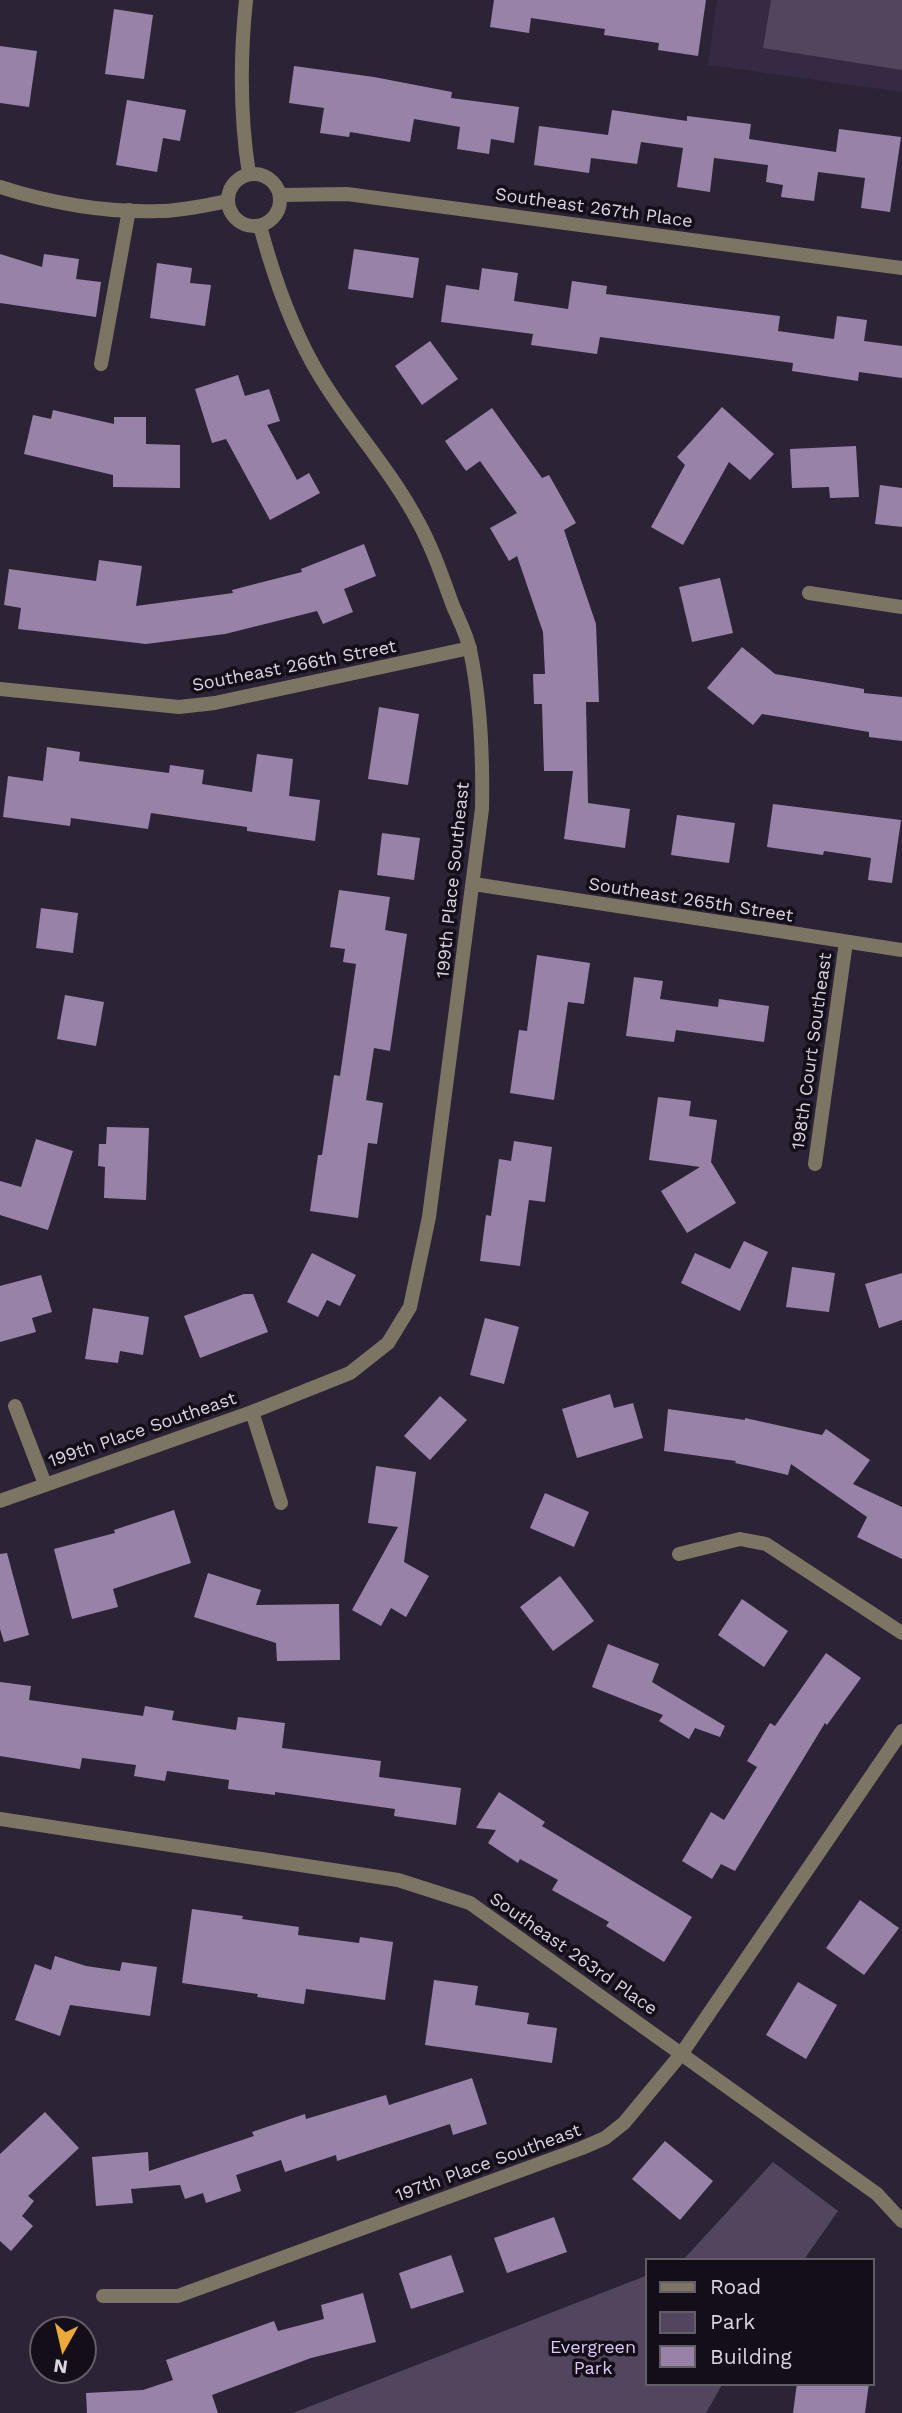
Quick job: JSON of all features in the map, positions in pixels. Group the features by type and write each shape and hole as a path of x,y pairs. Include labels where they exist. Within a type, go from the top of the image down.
{"street":[{"path":"246,0 242,74 243,136 249,174"},
{"path":"259,173 269,177 281,195 277,214 270,222 260,226 240,222 233,215 228,201 232,185 239,177 249,174 259,173"},
{"path":"0,187 24,195 130,210 161,211 228,201"},
{"name":"Southeast 267th Place","path":"281,195 346,194 902,268"},
{"path":"101,364 130,210"},
{"name":"199th Place Southeast","path":"0,1501 252,1412 350,1373 388,1343 410,1307 429,1217 482,808 480,716 470,648 432,551 416,519 390,474 320,378 292,323 260,226"},
{"path":"809,593 902,607"},
{"name":"Southeast 266th Street","path":"0,688 179,707 215,704 470,648"},
{"name":"Southeast 265th Street","path":"474,884 902,950"},
{"name":"198th Court Southeast","path":"815,1164 846,943"},
{"name":"199th Place Southeast","path":"15,1406 45,1484"},
{"name":"199th Place Southeast","path":"252,1412 281,1503"},
{"path":"679,1555 740,1539 766,1544 902,1633"},
{"name":"197th Place Southeast","path":"103,2296 178,2296 605,2138 624,2123 682,2053 902,1731"},
{"name":"Southeast 263rd Place","path":"0,1819 398,1880 470,1903 877,2194 902,2221"}],"shaded area":[{"path":"717,0 902,0 902,92 708,65"}],"green space":[{"path":"771,0 902,0 902,70 763,48"},
{"path":"773,2162 838,2211 804,2259 684,2259"},
{"name":"Evergreen Park","path":"646,2276 646,2385 722,2385 706,2413 293,2413"}],"building":[{"path":"494,0 706,0 698,56 658,50 659,43 604,35 605,29 531,18 529,33 490,27"},
{"path":"114,9 153,15 144,79 105,74"},
{"path":"0,46 37,51 29,107 0,103"},
{"path":"294,66 374,77 452,92 451,98 519,107 514,143 491,139 489,154 457,149 460,127 414,119 410,142 350,132 349,137 320,133 324,108 289,103"},
{"path":"127,100 186,110 180,141 163,138 157,172 116,165"},
{"path":"612,110 687,121 687,116 751,124 749,139 836,152 839,129 901,137 890,212 861,208 865,178 818,172 814,201 781,197 783,185 766,182 768,165 714,158 710,192 677,187 683,148 641,142 637,164 591,158 589,173 534,165 539,126 608,135"},
{"path":"354,249 419,258 413,298 348,289"},
{"path":"0,254 42,267 44,254 79,259 76,279 101,282 96,317 0,303"},
{"path":"157,263 192,268 190,283 211,285 205,326 150,318"},
{"path":"482,268 518,273 514,301 568,309 572,281 607,286 606,294 780,316 778,331 834,339 837,316 867,320 864,341 902,346 902,378 859,372 858,381 792,371 793,363 600,337 597,354 531,345 533,334 441,322 446,285 479,290"},
{"path":"430,341 458,379 422,405 395,366"},
{"path":"238,375 245,396 269,389 280,421 267,425 297,480 309,473 320,493 270,520 226,439 212,443 195,389"},
{"path":"722,407 774,454 750,480 729,462 683,545 651,527 685,465 677,457"},
{"path":"492,408 542,478 549,475 576,523 564,530 596,624 599,702 586,702 588,803 630,809 625,848 564,839 573,771 544,771 542,704 534,704 533,674 545,674 543,632 517,556 509,561 490,528 517,513 480,461 466,471 445,441"},
{"path":"53,410 114,424 114,417 146,417 146,444 180,445 180,488 113,487 113,475 24,454 33,415 51,419"},
{"path":"856,446 859,497 830,498 829,487 792,488 790,449"},
{"path":"880,485 902,488 902,527 875,524"},
{"path":"364,544 376,576 344,589 353,612 323,624 317,611 225,634 146,644 18,629 21,608 4,605 9,569 96,581 99,560 142,566 136,606 233,593 232,590 302,572 301,569"},
{"path":"720,578 733,633 692,642 679,587"},
{"path":"742,647 775,674 864,689 864,693 902,697 902,741 869,737 869,732 762,714 753,725 707,688"},
{"path":"379,707 419,714 408,785 368,779"},
{"path":"47,747 80,752 79,761 169,773 170,765 204,770 202,784 252,792 257,754 293,759 289,796 320,800 315,841 247,831 247,827 151,813 148,829 71,818 70,826 3,817 8,776 43,781"},
{"path":"773,804 901,820 892,883 868,880 871,858 767,847"},
{"path":"677,815 735,823 729,863 671,855"},
{"path":"382,833 420,838 414,880 377,875"},
{"path":"339,890 390,897 385,930 407,934 390,1051 374,1048 366,1100 383,1103 377,1144 368,1143 358,1218 310,1211 334,1075 340,1076 356,964 343,962 345,949 330,947"},
{"path":"41,908 78,913 73,953 36,948"},
{"path":"537,955 590,963 584,1004 568,1002 554,1100 510,1093 519,1030 527,1031"},
{"path":"634,977 663,981 660,999 718,1007 719,999 769,1006 764,1042 676,1030 674,1042 626,1036"},
{"path":"65,995 104,1002 96,1046 57,1039"},
{"path":"658,1097 691,1101 689,1116 717,1120 711,1162 736,1203 687,1233 661,1191 700,1167 649,1160"},
{"path":"107,1127 149,1128 146,1200 104,1198 105,1167 98,1166 99,1144 106,1144"},
{"path":"36,1139 73,1151 48,1230 0,1215 0,1181 21,1187"},
{"path":"514,1141 552,1147 545,1202 529,1200 520,1266 480,1261 486,1215 491,1216 499,1159 511,1161"},
{"path":"744,1241 768,1252 740,1311 681,1283 695,1253 730,1269"},
{"path":"312,1253 356,1275 340,1306 327,1300 318,1317 287,1302"},
{"path":"792,1267 835,1273 829,1312 786,1307"},
{"path":"902,1273 902,1320 879,1328 865,1284"},
{"path":"41,1275 52,1312 32,1318 36,1332 0,1342 0,1286"},
{"path":"244,1294 253,1294 268,1332 200,1358 184,1316"},
{"path":"93,1308 149,1317 143,1355 120,1351 118,1363 85,1359"},
{"path":"485,1318 519,1327 504,1384 470,1375"},
{"path":"610,1394 614,1408 633,1403 643,1438 577,1458 562,1409"},
{"path":"440,1396 467,1420 430,1460 404,1436"},
{"path":"668,1409 745,1418 822,1435 826,1429 870,1460 853,1484 902,1507 902,1559 857,1537 867,1517 791,1464 788,1475 735,1463 736,1461 664,1451"},
{"path":"376,1466 416,1472 404,1562 429,1576 406,1617 391,1608 381,1626 352,1610 398,1527 368,1523"},
{"path":"545,1493 589,1512 574,1547 530,1528"},
{"path":"174,1510 191,1563 113,1589 118,1607 72,1619 54,1549 115,1533 114,1530"},
{"path":"7,1553 29,1635 4,1642 0,1629 0,1554"},
{"path":"208,1573 261,1590 256,1605 339,1604 340,1660 277,1661 276,1643 194,1617"},
{"path":"560,1576 594,1621 553,1651 520,1607"},
{"path":"742,1599 788,1631 764,1667 718,1635"},
{"path":"608,1644 659,1664 652,1682 725,1726 720,1737 695,1728 689,1739 659,1721 663,1715 592,1687"},
{"path":"826,1653 861,1678 827,1725 825,1723 735,1871 721,1864 712,1879 682,1861 711,1812 724,1820 757,1767 747,1761 770,1723 775,1726"},
{"path":"0,1682 31,1686 29,1700 143,1716 145,1706 174,1711 172,1720 236,1730 238,1717 285,1723 282,1748 381,1761 379,1777 461,1788 456,1825 394,1816 395,1809 275,1792 275,1795 228,1789 229,1780 167,1771 165,1781 134,1776 136,1765 82,1758 80,1769 0,1756"},
{"path":"499,1792 545,1822 542,1826 692,1917 664,1962 606,1926 609,1922 552,1890 558,1880 520,1859 518,1863 488,1843 496,1830 476,1828"},
{"path":"860,1900 899,1928 864,1975 826,1948"},
{"path":"192,1909 299,1927 298,1935 359,1943 360,1937 393,1942 385,2000 306,1989 304,2004 182,1983"},
{"path":"55,1956 86,1966 120,1971 122,1962 157,1967 150,2016 70,2005 60,2036 15,2020 35,1964 51,1970"},
{"path":"434,1980 478,1986 475,2005 529,2013 527,2024 557,2028 552,2063 425,2045"},
{"path":"798,1982 837,2005 806,2059 766,2035"},
{"path":"472,2078 487,2124 453,2135 450,2124 337,2161 336,2155 285,2172 281,2160 236,2175 241,2191 206,2203 203,2193 185,2199 180,2185 131,2189 133,2203 96,2206 92,2157 148,2152 149,2171 254,2136 252,2132 305,2114 306,2119 386,2095 389,2105"},
{"path":"45,2112 79,2148 28,2196 34,2201 22,2216 33,2226 11,2251 0,2241 0,2154"},
{"path":"665,2141 713,2181 680,2220 632,2179"},
{"path":"554,2217 567,2252 507,2273 494,2238"},
{"path":"451,2255 464,2292 411,2309 399,2273"},
{"path":"363,2293 376,2342 311,2358 212,2395 218,2413 87,2413 86,2393 143,2390 173,2380 166,2360 274,2321 278,2331 324,2319 321,2305"},
{"path":"797,2385 869,2385 865,2413 793,2413"}]}
